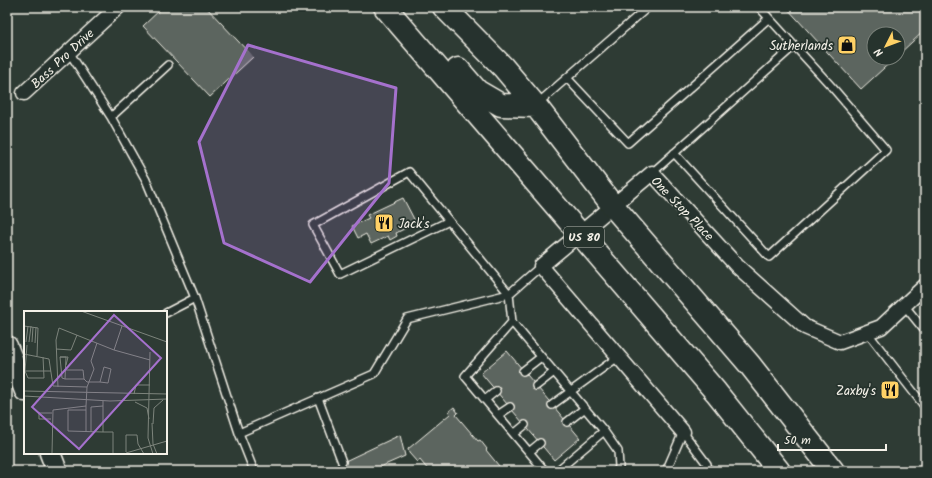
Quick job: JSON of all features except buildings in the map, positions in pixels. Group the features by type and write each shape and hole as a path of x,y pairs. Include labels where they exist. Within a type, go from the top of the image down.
{"main road":[{"name":"US 80","path":"385,7 716,392 779,471"},
{"path":"397,7 412,17 477,90 501,105 536,106"},
{"path":"444,7 503,67 536,106 613,206 750,365 833,471"},
{"path":"460,7 503,67"}],"street":[{"name":"Bass Pro Drive","path":"24,93 118,7"},
{"name":"One Stop Place","path":"541,266 652,173 737,266 805,327 840,342 881,327 925,286"},
{"path":"541,266 683,432"},
{"path":"7,346 23,380"},
{"path":"50,454 57,471"}],"lane":[{"path":"536,106 648,7"},
{"path":"674,153 769,257 886,150 759,7"},
{"path":"567,78 628,143 769,18"},
{"path":"652,173 794,46"},
{"path":"69,52 111,117 146,180 195,298 239,433 254,471"},
{"path":"111,117 168,65"},
{"path":"449,221 340,274 313,225 409,172 509,294 512,322 604,431 618,451 619,467 617,471"},
{"path":"239,433 374,374 407,320 509,294 541,266"},
{"path":"167,312 195,298"},
{"path":"904,305 925,331"},
{"path":"512,322 465,376 545,471"},
{"path":"867,332 925,407"},
{"path":"523,371 541,357"},
{"path":"552,405 618,357"},
{"path":"536,386 554,372"},
{"path":"485,400 496,391"},
{"path":"318,398 342,462"},
{"path":"498,416 510,407"},
{"path":"567,422 585,408"},
{"path":"514,434 525,425"},
{"path":"557,471 604,431"},
{"path":"664,471 667,469 683,432 707,464 708,471"},
{"path":"529,452 540,443"}],"highlighted area":[{"path":"248,45 396,88 389,183 310,282 224,243 199,142"}],"place":[{"name":"Sutherlands","path":"847,45"},
{"name":"Jack's","path":"384,223"},
{"name":"Zaxby's","path":"890,390"}]}
